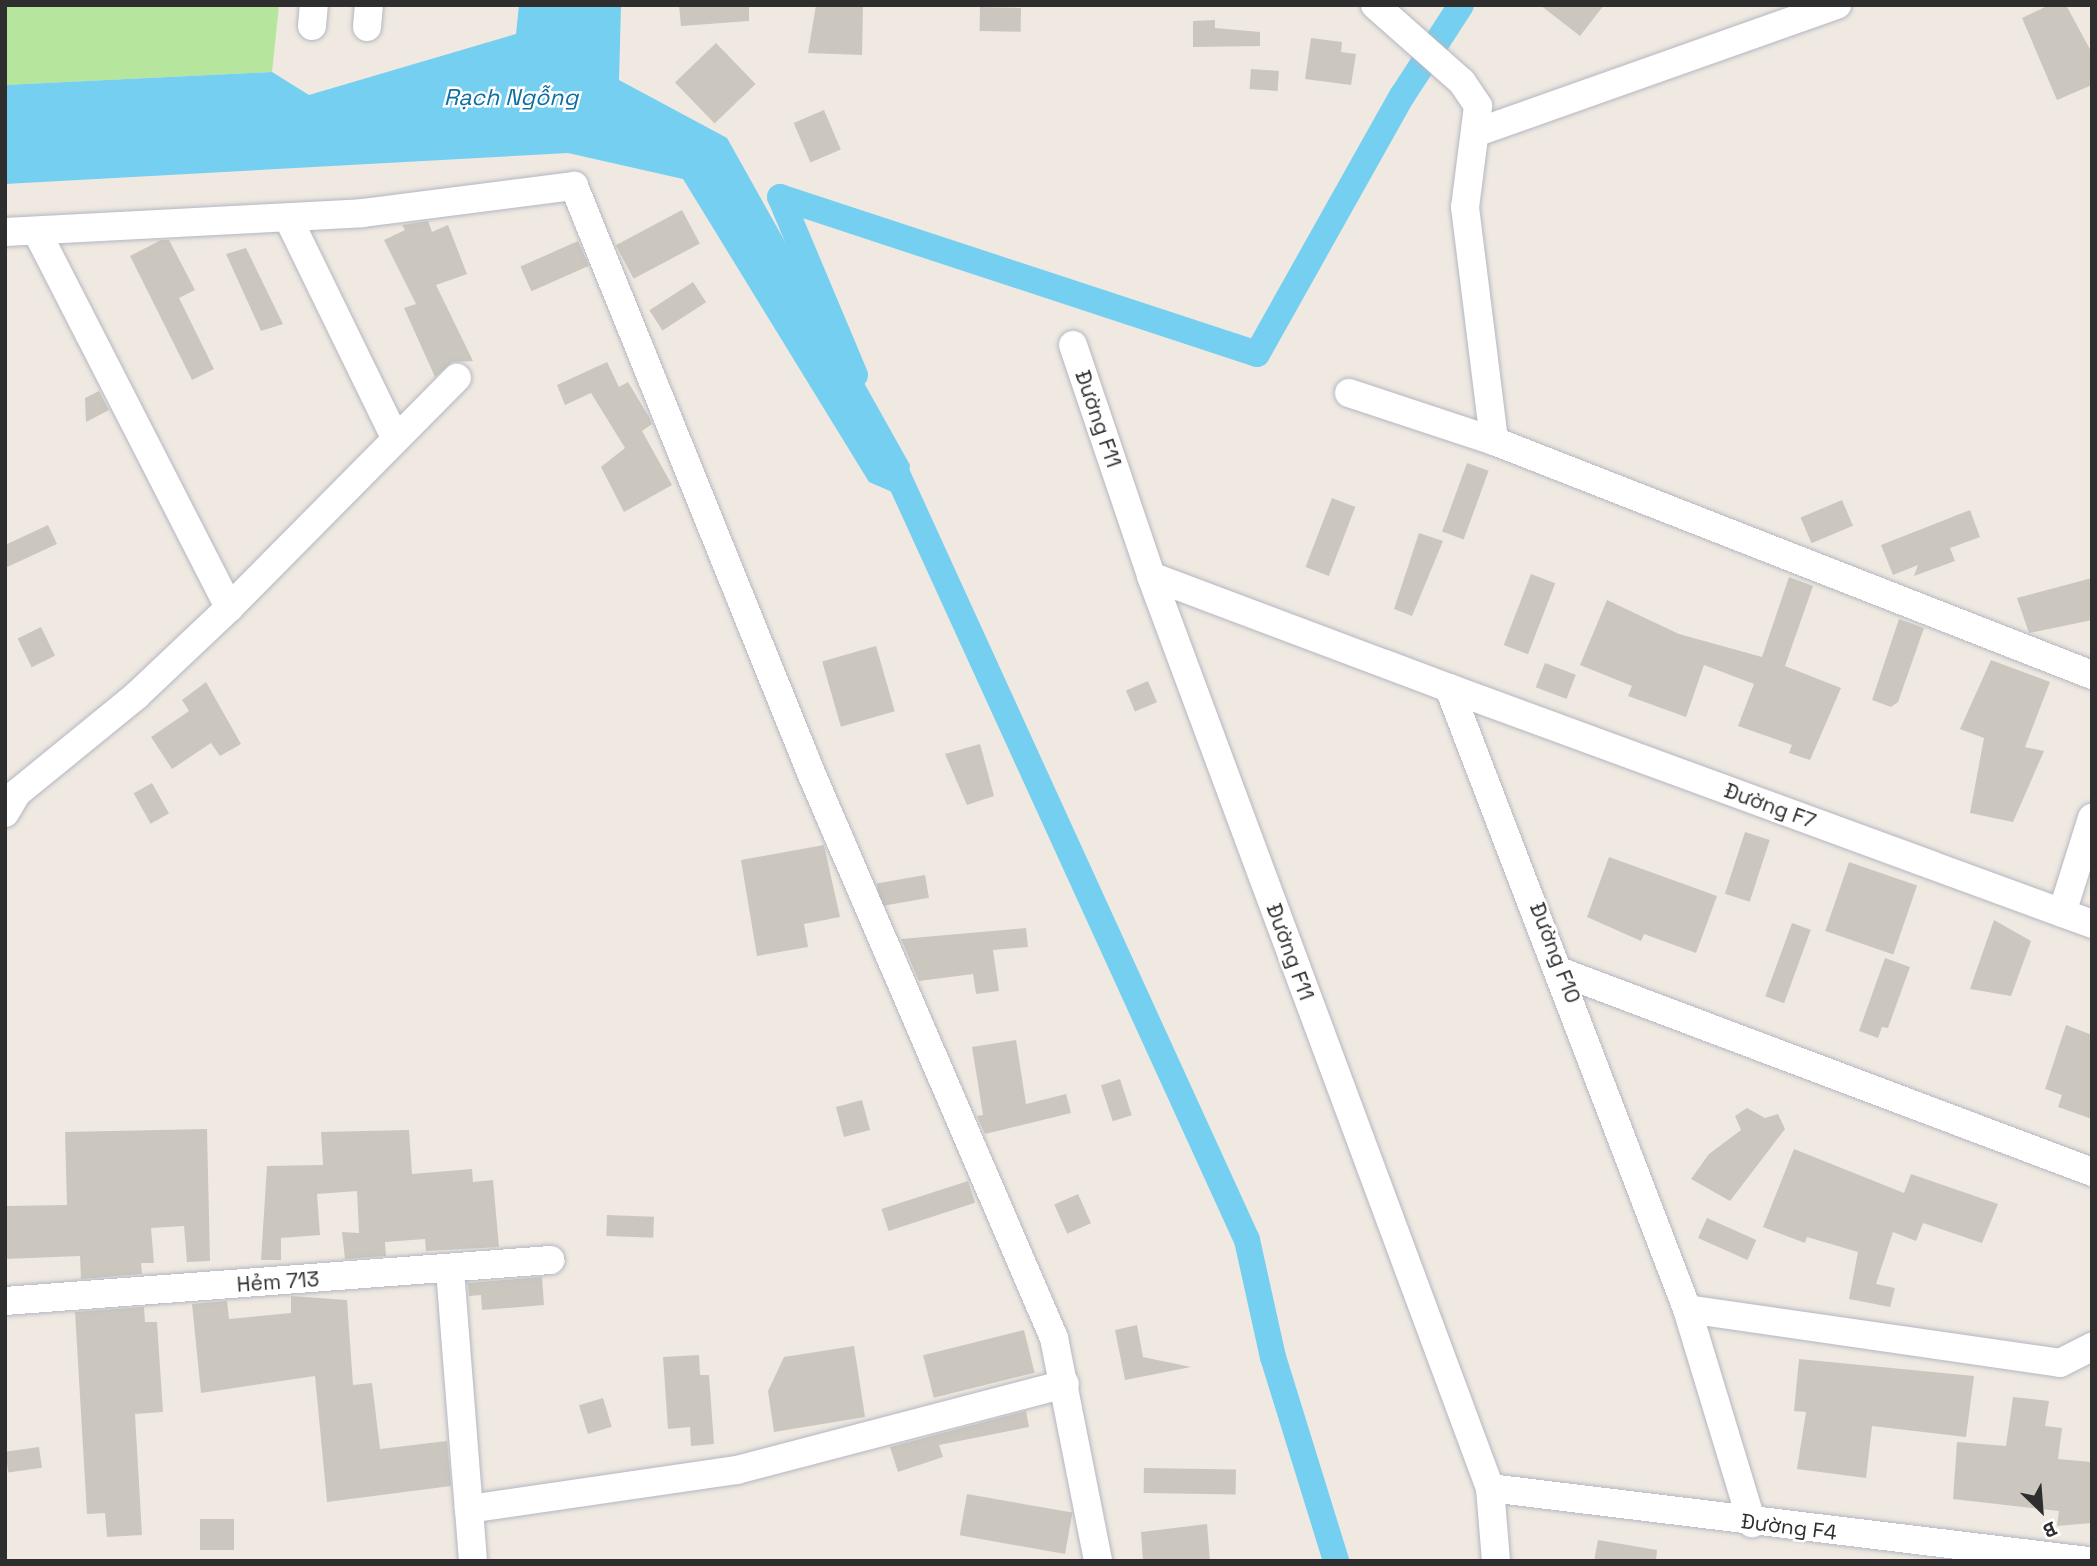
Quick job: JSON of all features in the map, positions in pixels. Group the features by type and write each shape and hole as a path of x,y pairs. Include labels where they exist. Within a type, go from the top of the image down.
{"street":[{"path":"1375,5 1462,82 1478,106 1478,132 1465,207 1494,441"},
{"path":"1478,132 1837,5"},
{"path":"5,232 288,218 565,183 577,190 813,775 1054,1338 1098,1561"},
{"path":"288,218 396,437"},
{"path":"37,232 229,608"},
{"name":"Đường F11","path":"1073,345 1151,576 1490,1488 1496,1561"},
{"path":"5,813 18,793 137,695 229,608 457,378"},
{"path":"1349,393 1494,441 2092,675"},
{"path":"1151,576 1449,688"},
{"name":"Đường F7","path":"1449,688 2092,924"},
{"name":"Đường F10","path":"1449,688 1564,974 1687,1309 1752,1523"},
{"path":"2062,913 2092,818"},
{"path":"1564,974 2092,1172"},
{"name":"Hẻm 713","path":"5,1301 550,1261"},
{"path":"450,1270 470,1530 737,1470 1065,1384"},
{"path":"1687,1309 2060,1363 2092,1347"},
{"name":"Đường F4","path":"1490,1488 1752,1523 2088,1561"}],"green space":[{"path":"5,5 279,5 272,72 5,85"}],"water":[{"name":"Rạch Ngỗng","path":"519,5 621,5 619,80 727,138 910,465 906,498 869,482 683,179 568,153 5,184 5,85 272,72 309,95 516,34"}],"building":[{"path":"679,5 749,5 749,21 681,26"},
{"path":"816,5 863,5 862,55 808,53"},
{"path":"1540,5 1604,5 1580,36"},
{"path":"2049,5 2066,5 2092,53 2092,85 2057,100 2022,18"},
{"path":"980,7 1021,8 1021,32 980,31"},
{"path":"1215,20 1215,28 1260,32 1260,46 1193,47 1193,21"},
{"path":"1311,38 1342,42 1341,52 1356,54 1351,85 1305,79"},
{"path":"716,43 756,84 715,124 675,83"},
{"path":"1251,69 1279,71 1278,91 1250,89"},
{"path":"824,110 841,150 810,162 794,123"},
{"path":"682,210 700,244 634,279 616,245"},
{"path":"428,221 432,232 448,225 467,274 436,285 473,361 452,362 435,377 404,308 416,304 384,240 405,230 402,225"},
{"path":"161,240 169,240 195,290 179,298 214,369 192,380 130,256"},
{"path":"578,241 589,266 531,291 520,267"},
{"path":"246,248 283,324 261,331 226,254"},
{"path":"693,282 706,302 662,330 649,310"},
{"path":"607,362 619,387 628,382 649,417 652,424 642,431 672,485 624,512 601,467 625,448 591,393 565,405 557,385"},
{"path":"99,391 109,410 86,422 85,398"},
{"path":"1467,463 1489,471 1464,539 1442,532"},
{"path":"1332,498 1355,507 1329,576 1305,567"},
{"path":"1842,500 1853,526 1812,543 1801,518"},
{"path":"1970,510 1980,537 1950,548 1955,561 1914,576 1918,565 1893,575 1881,545"},
{"path":"48,525 57,544 5,568 5,545"},
{"path":"1419,533 1443,541 1412,616 1394,609"},
{"path":"1531,574 1555,583 1528,654 1504,645"},
{"path":"1789,577 1813,586 1785,666 1841,688 1810,760 1789,753 1792,745 1738,726 1754,684 1704,665 1686,717 1628,696 1632,686 1580,665 1607,600 1679,634 1762,657"},
{"path":"2092,578 2092,620 2029,633 2017,598"},
{"path":"1899,619 1924,628 1898,702 1891,707 1872,700"},
{"path":"41,627 55,656 32,667 18,638"},
{"path":"876,646 895,711 841,727 822,661"},
{"path":"1991,660 2050,682 2025,747 2044,751 2013,822 1970,813 1984,738 1960,729"},
{"path":"1545,663 1576,675 1566,699 1536,687"},
{"path":"1148,681 1157,702 1135,712 1126,690"},
{"path":"206,682 241,744 220,756 211,743 172,769 151,737 189,711 182,700"},
{"path":"980,744 994,796 967,805 945,754"},
{"path":"152,783 169,814 151,824 134,793"},
{"path":"1745,832 1770,840 1750,902 1725,894"},
{"path":"824,845 840,917 804,924 808,947 757,956 741,860"},
{"path":"1609,857 1717,896 1696,953 1644,934 1641,941 1587,917"},
{"path":"1849,862 1917,885 1893,954 1825,931"},
{"path":"925,875 929,898 881,906 877,884"},
{"path":"1994,920 2031,941 2011,996 1970,989"},
{"path":"1792,923 1811,930 1784,1003 1765,996"},
{"path":"1026,928 1028,947 993,950 999,991 976,994 973,974 919,981 901,939"},
{"path":"1885,958 1910,967 1888,1028 1882,1027 1878,1038 1859,1031"},
{"path":"2066,1025 2092,1035 2092,1119 2058,1107 2062,1095 2045,1089"},
{"path":"1016,1040 1026,1104 1066,1094 1071,1113 985,1134 977,1116 983,1115 972,1047"},
{"path":"1120,1079 1132,1115 1113,1121 1101,1085"},
{"path":"862,1100 870,1130 844,1137 836,1107"},
{"path":"1747,1108 1765,1118 1778,1114 1785,1129 1730,1201 1691,1179 1709,1154 1741,1130 1735,1116"},
{"path":"207,1129 210,1261 187,1262 184,1226 151,1228 154,1263 141,1263 142,1274 81,1279 80,1256 5,1259 5,1206 67,1205 65,1132"},
{"path":"409,1130 412,1174 472,1169 473,1182 493,1180 499,1247 426,1251 425,1239 385,1242 386,1256 345,1259 342,1232 359,1233 357,1191 317,1194 320,1235 281,1238 281,1260 261,1260 267,1166 323,1165 321,1132"},
{"path":"1794,1149 1904,1193 1911,1174 1998,1204 1982,1243 1923,1223 1916,1241 1893,1232 1876,1284 1895,1288 1890,1307 1849,1299 1858,1252 1807,1237 1805,1243 1763,1227"},
{"path":"968,1181 975,1203 889,1231 881,1209"},
{"path":"1078,1194 1091,1223 1067,1234 1054,1205"},
{"path":"607,1215 654,1217 653,1238 606,1236"},
{"path":"1707,1218 1756,1240 1747,1260 1698,1238"},
{"path":"542,1277 544,1305 482,1310 481,1295 469,1296 468,1283"},
{"path":"291,1296 347,1300 353,1385 372,1383 380,1449 447,1441 451,1486 327,1502 315,1376 201,1393 192,1304 227,1301 229,1319 291,1313"},
{"path":"144,1307 145,1322 157,1322 163,1412 135,1414 142,1535 107,1537 105,1513 87,1514 75,1312"},
{"path":"1137,1325 1143,1357 1191,1367 1125,1380 1115,1330"},
{"path":"1024,1330 1035,1373 934,1398 923,1355"},
{"path":"854,1346 865,1417 774,1432 768,1391 784,1357"},
{"path":"699,1355 700,1375 709,1375 714,1444 691,1446 690,1427 668,1429 663,1357"},
{"path":"1799,1359 1974,1376 1966,1437 1872,1426 1866,1478 1797,1469 1806,1412 1794,1411"},
{"path":"2013,1397 2049,1401 2045,1426 2062,1428 2058,1459 2092,1462 2092,1523 2057,1526 2059,1511 1953,1499 1957,1442 2006,1446"},
{"path":"603,1398 612,1427 588,1434 579,1405"},
{"path":"1026,1411 1029,1427 939,1445 943,1457 898,1472 890,1447"},
{"path":"39,1447 42,1468 8,1473 5,1452"},
{"path":"1144,1468 1236,1470 1236,1495 1144,1493"},
{"path":"967,1494 1072,1513 1065,1554 960,1535"},
{"path":"200,1519 234,1519 234,1550 200,1550"},
{"path":"1207,1524 1210,1561 1143,1561 1141,1532"},
{"path":"1598,1540 1657,1550 1656,1561 1594,1561"}],"waterway":[{"path":"855,375 780,197 1257,354 1402,96 1461,5"},
{"path":"893,465 1247,1240 1273,1357 1336,1561"}]}
